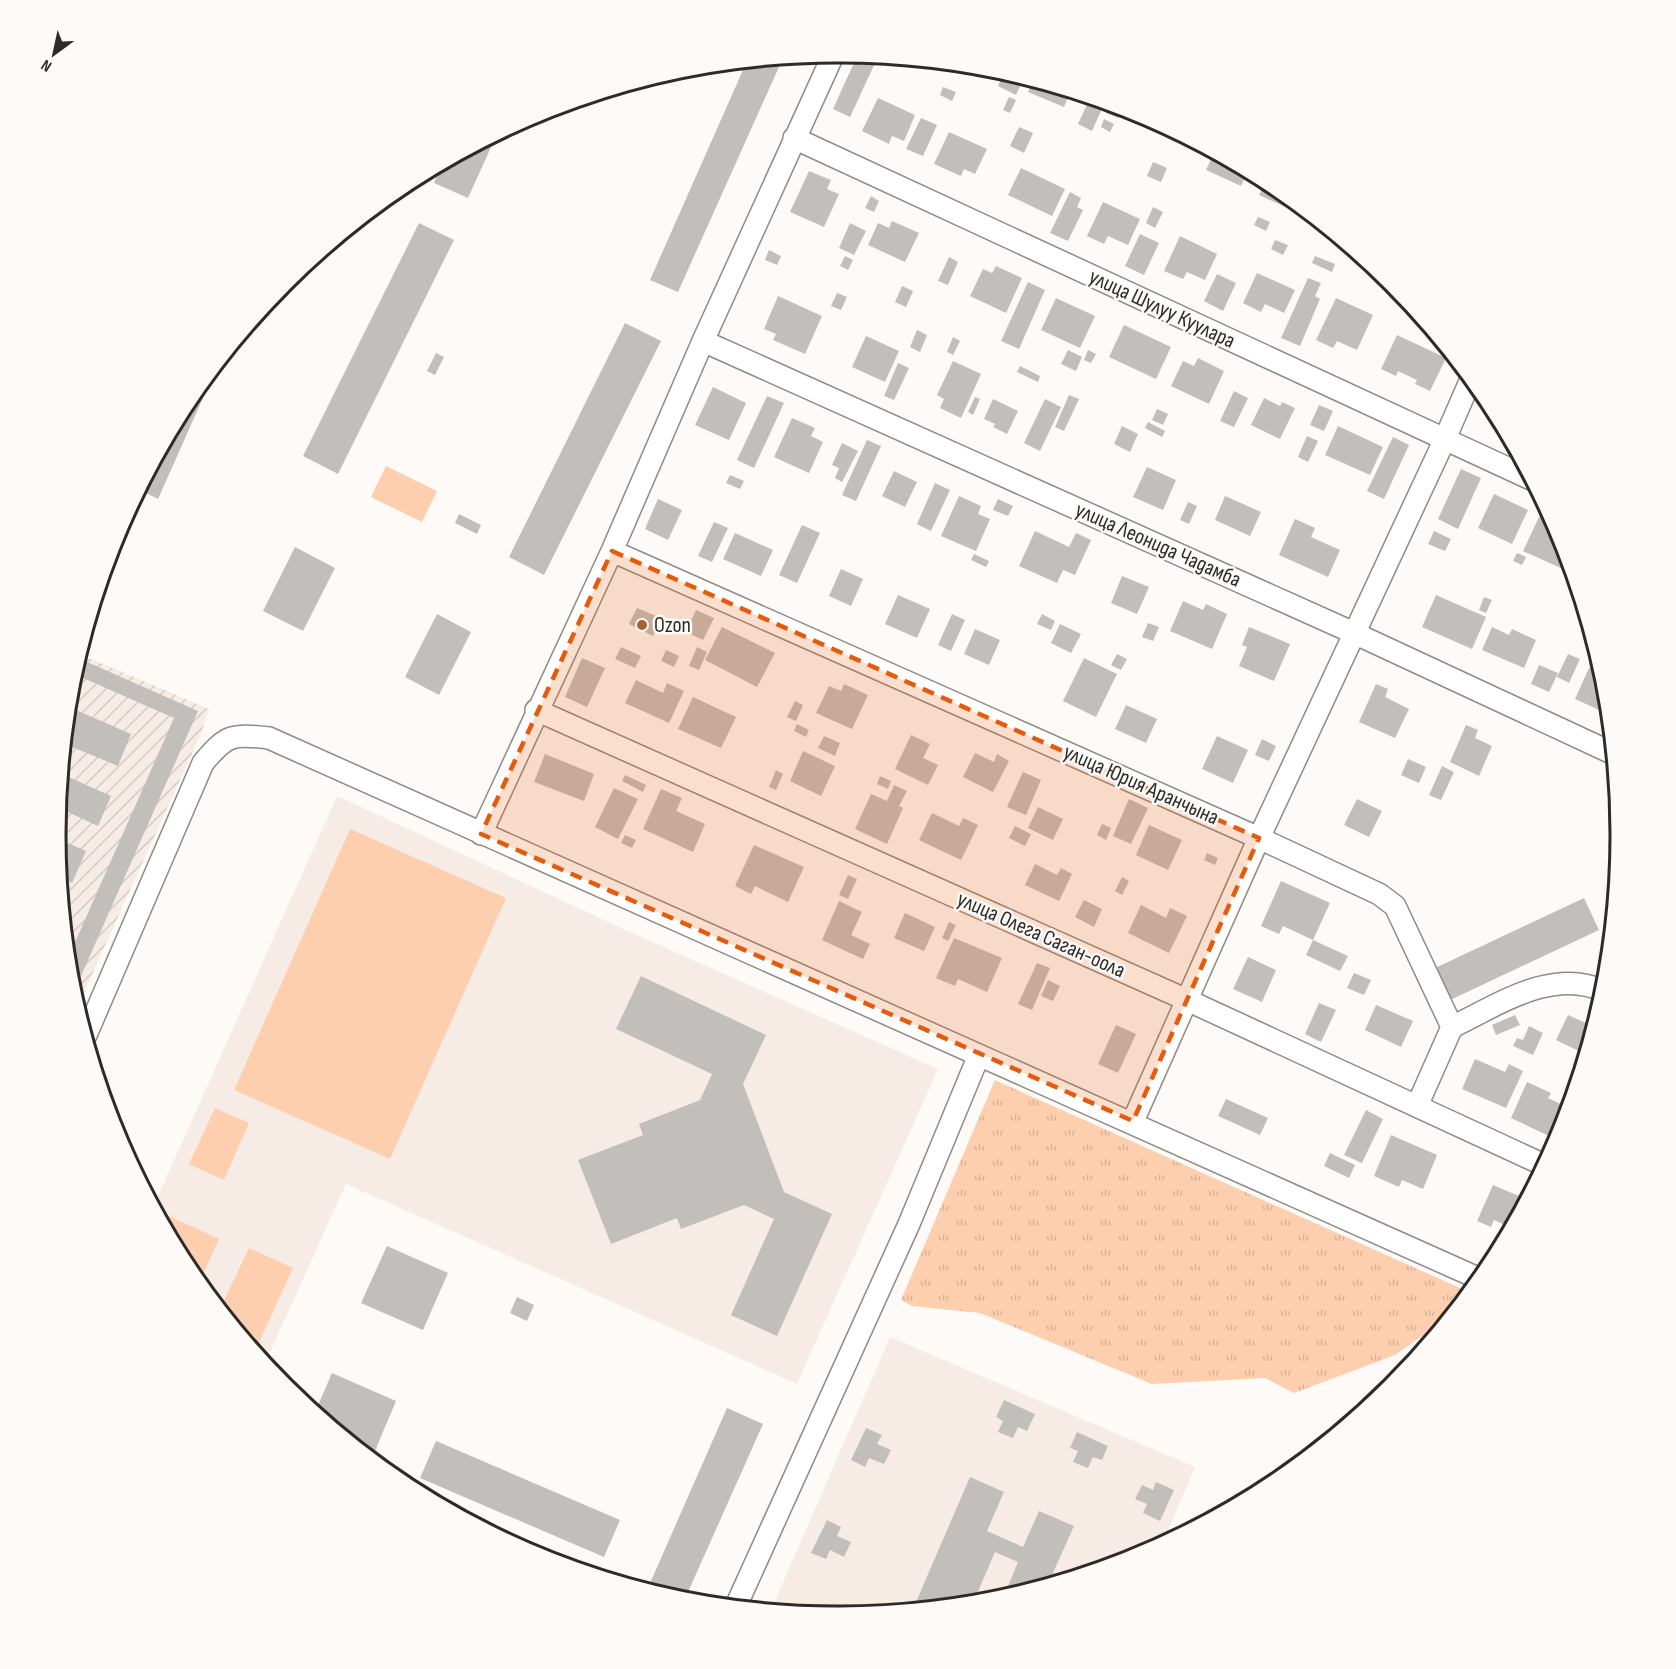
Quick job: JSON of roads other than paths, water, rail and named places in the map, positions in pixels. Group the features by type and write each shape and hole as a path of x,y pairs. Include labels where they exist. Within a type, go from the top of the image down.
{"street":[{"path":"481,834 536,710 612,551 703,341 829,63"},
{"name":"улица Шулуу Куулара","path":"794,138 1444,441 1520,474"},
{"name":"улица Леонида Чадамба","path":"703,341 1354,633 1605,750"},
{"path":"1133,1121 1259,838 1467,389"},
{"name":"улица Юрия Аранчына","path":"612,551 1259,838 1379,894 1395,906 1452,1027"},
{"name":"улица Олега Саган-оола","path":"536,710 1187,1000 1537,1162"},
{"path":"91,1024 203,763 219,744 238,735 269,738 979,1055 1133,1121 1471,1275"},
{"path":"1417,1106 1452,1027 1537,987 1563,982 1595,986"},
{"path":"739,1599 909,1224 979,1055"}],"place":[{"name":"Ozon","path":"642,625"}]}
